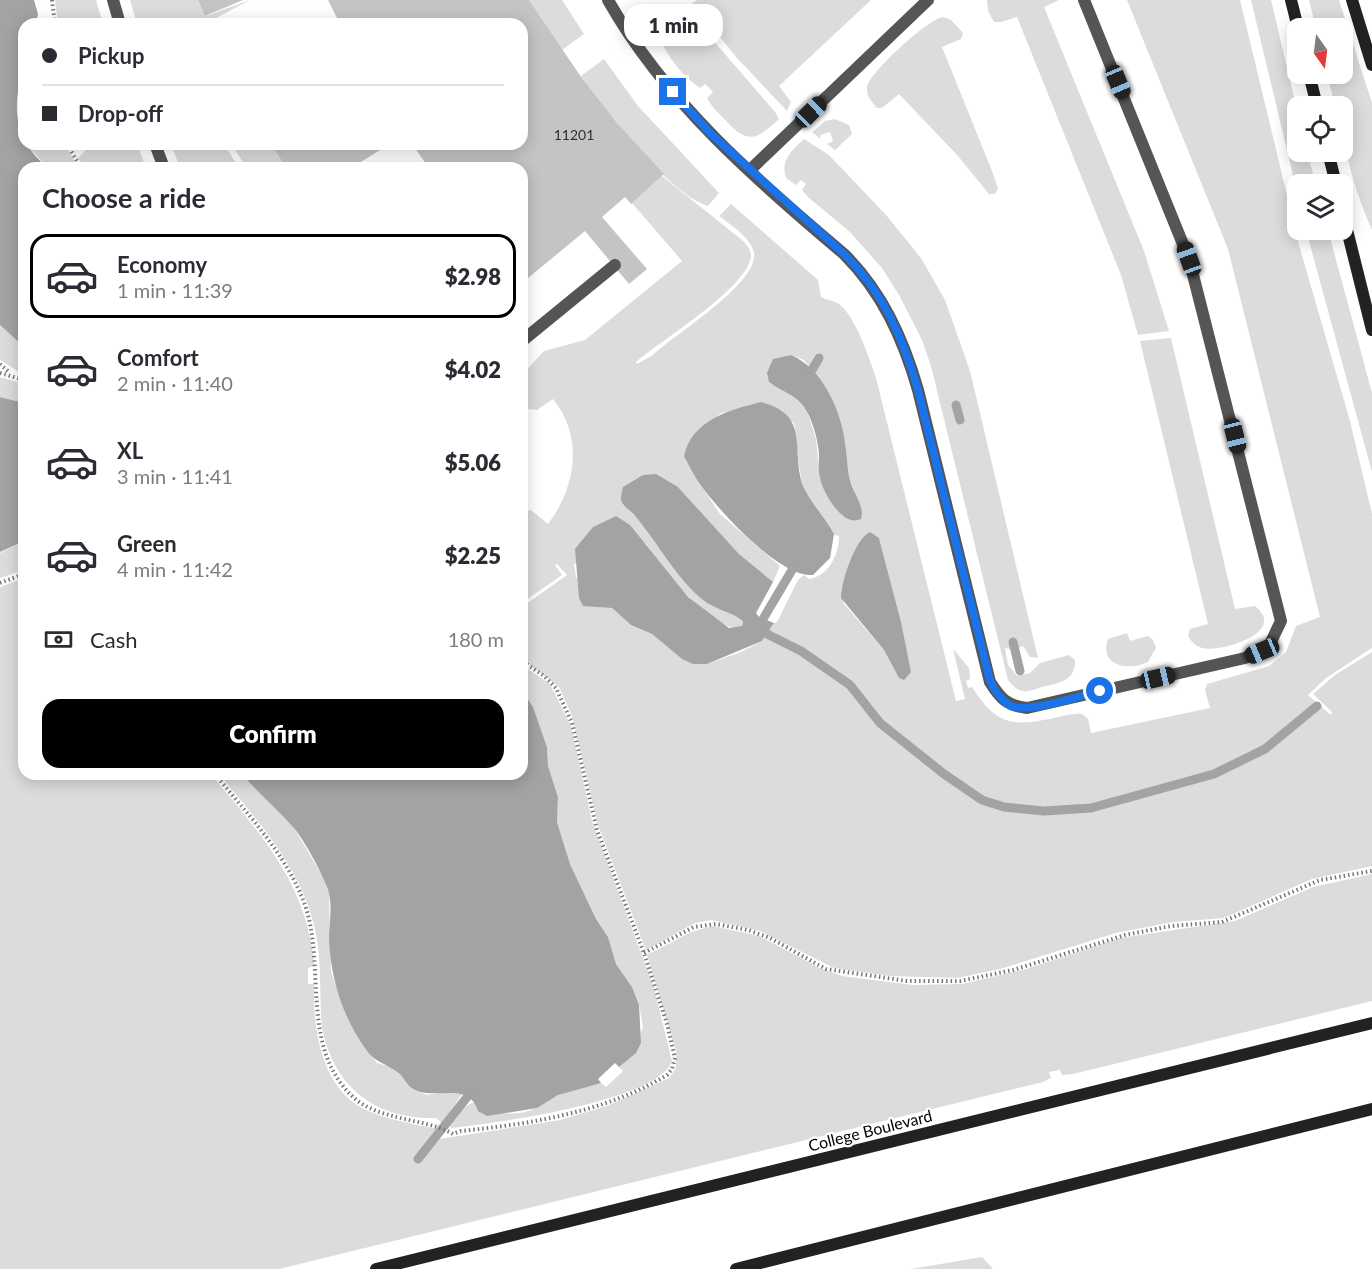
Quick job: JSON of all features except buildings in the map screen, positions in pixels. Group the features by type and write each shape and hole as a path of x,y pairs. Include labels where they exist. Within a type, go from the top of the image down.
{"main road":[{"path":"1291,0 1296,18"},
{"path":"1352,0 1372,65"},
{"path":"1350,240 1372,330"},
{"name":"College Boulevard","path":"376,1269 1372,1023"},
{"path":"736,1269 1372,1109"}],"lane":[{"path":"113,0 118,18"},
{"path":"608,0 646,58 673,92 711,134 864,274 895,326 906,351 918,390 990,681 999,697 1012,706 1027,708 1245,658 1262,651 1276,635 1281,621 1201,298 1169,204 1084,0"},
{"path":"750,170 928,0"},
{"path":"528,336 615,265"}],"path":[{"path":"52,0 55,18"},
{"path":"0,364 18,377"},
{"path":"0,373 11,374"},
{"path":"0,583 18,576"},
{"path":"220,780 271,843 300,893 314,942 317,1016 323,1048 346,1090 370,1108 436,1125 453,1134 529,1122 600,1105 663,1078 672,1070 675,1058 645,954 597,830 568,714 556,688 528,665"},
{"path":"645,954 694,927 716,924 748,930 770,938 826,969 908,981 960,981 995,975 1143,930 1222,922 1320,880 1372,870"}],"shaded area":[{"path":"0,0 34,0 37,18 18,18 18,150 31,150 42,162 18,162 18,342 0,325"},
{"path":"55,0 96,0 101,18 57,18"},
{"path":"130,0 198,0 206,16 250,0 216,18 135,18"},
{"path":"529,0 562,0 584,34 562,50"},
{"path":"697,0 871,0 779,86 791,102 787,111 737,58 692,3"},
{"path":"987,0 1059,0 1044,7 1144,251 1169,331 1138,335 1121,275 1017,17 994,22 988,11"},
{"path":"1127,0 1240,0 1287,195 1287,240 1298,240 1350,421 1372,514 1372,648 1326,678 1308,695 1331,715 1332,712 1313,694 1335,675 1372,652 1372,866 1312,879 1224,918 1173,922 1116,933 1000,969 957,978 889,976 834,968 760,931 711,920 695,923 646,950 598,825 572,716 559,687 528,664 528,603 567,575 557,564 555,565 562,575 528,599 528,511 531,510 548,524 565,494 573,462 569,429 553,399 537,410 528,409 528,368 544,351 585,340 682,261 632,203 662,176 742,240 747,245 751,256 746,269 736,283 702,313 636,362 637,364 653,355 713,308 743,279 752,265 754,253 749,242 719,216 731,204 818,280 821,297 837,303 851,318 876,378 956,701 965,699 953,649 969,668 970,679 966,681 968,688 972,687 989,709 1006,720 1027,722 1082,714 1088,719 1091,733 1210,708 1205,690 1207,684 1269,666 1286,652 1296,626 1320,617 1228,249","holes":["791,355 804,360 824,385 850,480 861,508 861,519 843,516 820,479 816,439 807,411 799,399 769,382","761,402 794,423 804,488 834,535 839,536 839,543 832,563 822,574 809,579 804,575 798,580 777,622 762,641 741,652 707,664 682,659 652,634 631,625 612,608 605,607 576,577 574,564 646,544 675,582 704,611 731,627 742,626 743,621 738,617 710,605 700,597 643,525 623,505 678,487 739,554 773,582 780,566 720,514 700,484 719,414","879,538 901,622 899,678 884,650 844,604 841,590 858,546"]},
{"path":"1251,0 1271,0 1287,68 1287,84 1291,84 1294,96 1287,96 1287,150"},
{"path":"1309,0 1339,0 1345,18 1314,18"},
{"path":"686,9 775,112 779,119 760,134 749,137 742,135 728,123 707,98 713,92 705,84 700,88 694,84 670,57 663,45 668,41 664,35 659,39 653,33"},
{"path":"943,17 951,20 963,33 961,39 942,47 992,171 998,188 995,194 989,194 958,156 899,94 882,108 877,108 867,93 870,80 888,59 913,36"},
{"path":"1353,44 1372,103 1372,230 1349,162 1353,162 1353,96 1332,96 1330,84 1353,84"},
{"path":"604,59 638,106 719,193 708,206 691,198 656,168 581,76"},
{"path":"835,119 849,125 852,134 835,150 827,144 833,141 830,132 820,135 821,139 812,132 825,121"},
{"path":"804,139 829,155 886,215 921,258 945,300 970,371 1038,658 1030,657 1023,646 1014,650 1005,648 1008,665 1017,676 1030,673 1040,663 1069,655 1075,660 1075,667 1073,673 1065,680 1025,691 1016,688 1008,680 931,366 922,340 882,268 850,232 808,197 802,190 806,184 801,180 796,185 786,178 786,160"},
{"path":"32,150 68,150 75,162 42,162"},
{"path":"139,150 144,162 81,162 78,158 85,151"},
{"path":"173,150 228,150 235,162 178,162"},
{"path":"235,150 275,150 282,162 243,162"},
{"path":"1290,162 1310,162 1313,174 1293,174"},
{"path":"1309,240 1331,240 1372,393 1372,472"},
{"path":"0,325 18,342 18,371 0,360"},
{"path":"1171,338 1235,609 1255,606 1263,616 1263,625 1248,639 1211,649 1197,646 1188,636 1190,629 1208,624 1140,341"},
{"path":"791,355 802,361 821,380 834,404 843,430 851,485 860,504 861,519 847,518 835,508 820,478 818,443 809,415 799,401 769,382 767,373 773,359"},
{"path":"0,377 18,382 18,402 0,397"},
{"path":"0,397 18,402 18,544 0,552"},
{"path":"761,402 777,408 788,416 794,426 800,476 805,490 834,534 830,558 813,575 799,573 784,566 751,540 709,495 684,456 688,444 703,425 725,413"},
{"path":"656,474 678,487 739,554 773,582 756,613 759,617 774,623 762,641 707,664 693,664 682,659 652,634 631,625 612,608 583,606 579,598 575,549 593,527 616,516 630,525 688,597 729,628 742,626 743,621 703,600 693,591 635,515 622,502 623,487 643,475"},
{"path":"870,532 879,538 901,622 911,672 904,680 899,678 884,650 841,598 843,582 854,552 864,536"},
{"path":"18,544 18,572 0,578 0,553"},
{"path":"18,580 18,780 216,780 279,862 302,910 310,937 314,966 308,968 308,984 314,984 315,1018 328,1070 348,1098 362,1108 389,1118 437,1129 414,1157 419,1161 440,1139 560,1120 607,1106 669,1078 676,1068 676,1051 647,955 691,932 713,926 759,936 822,969 842,976 913,985 962,984 1026,969 1120,938 1235,921 1313,887 1372,874 1372,1001 1073,1074 1062,1075 1060,1070 1049,1072 1051,1078 1043,1082 279,1269 0,1269 0,587"},
{"path":"1127,633 1130,641 1148,636 1153,640 1156,648 1148,662 1125,666 1112,661 1108,656 1106,648 1108,639"},
{"path":"528,669 550,684 571,726 592,821 654,988 672,1061 660,1075 638,1088 607,1099 536,1116 451,1128 450,1125 465,1107 474,1102 496,1112 521,1113 573,1090 601,1083 606,1087 623,1071 619,1067 632,1054 643,1027 639,1005 632,987 616,964 608,937 596,919 570,864 557,822 558,797 548,766 547,747 528,699"},
{"path":"528,699 547,747 548,766 558,797 557,822 570,864 596,919 608,937 616,964 632,987 639,1005 641,1043 636,1053 619,1067 615,1063 598,1079 601,1083 558,1095 537,1108 487,1116 478,1111 474,1102 467,1096 451,1093 423,1093 415,1090 400,1074 367,1051 351,1025 332,970 329,940 331,909 328,890 322,875 298,833 247,780 528,780"},
{"path":"224,780 248,780 294,828 323,877 329,894 331,972 348,1018 377,1063 391,1067 402,1075 412,1089 427,1095 446,1092 462,1094 442,1123 436,1118 394,1113 376,1106 347,1083 336,1067 322,1027 318,946 310,911 291,868"},
{"path":"982,1257 993,1269 911,1269"}],"waterway":[{"path":"812,370 819,358"},
{"path":"956,405 960,420"},
{"path":"763,619 792,570"},
{"path":"767,634 801,651 850,685 880,723 944,774 982,800 1004,807 1044,811 1091,808 1214,774 1265,749 1317,706"},
{"path":"1013,642 1020,671"},
{"path":"418,1159 468,1096"}],"route":[{"path":"673,92 711,134 864,274 881,300 906,351 918,390 990,681 999,697 1012,706 1027,708 1100,691"}]}
